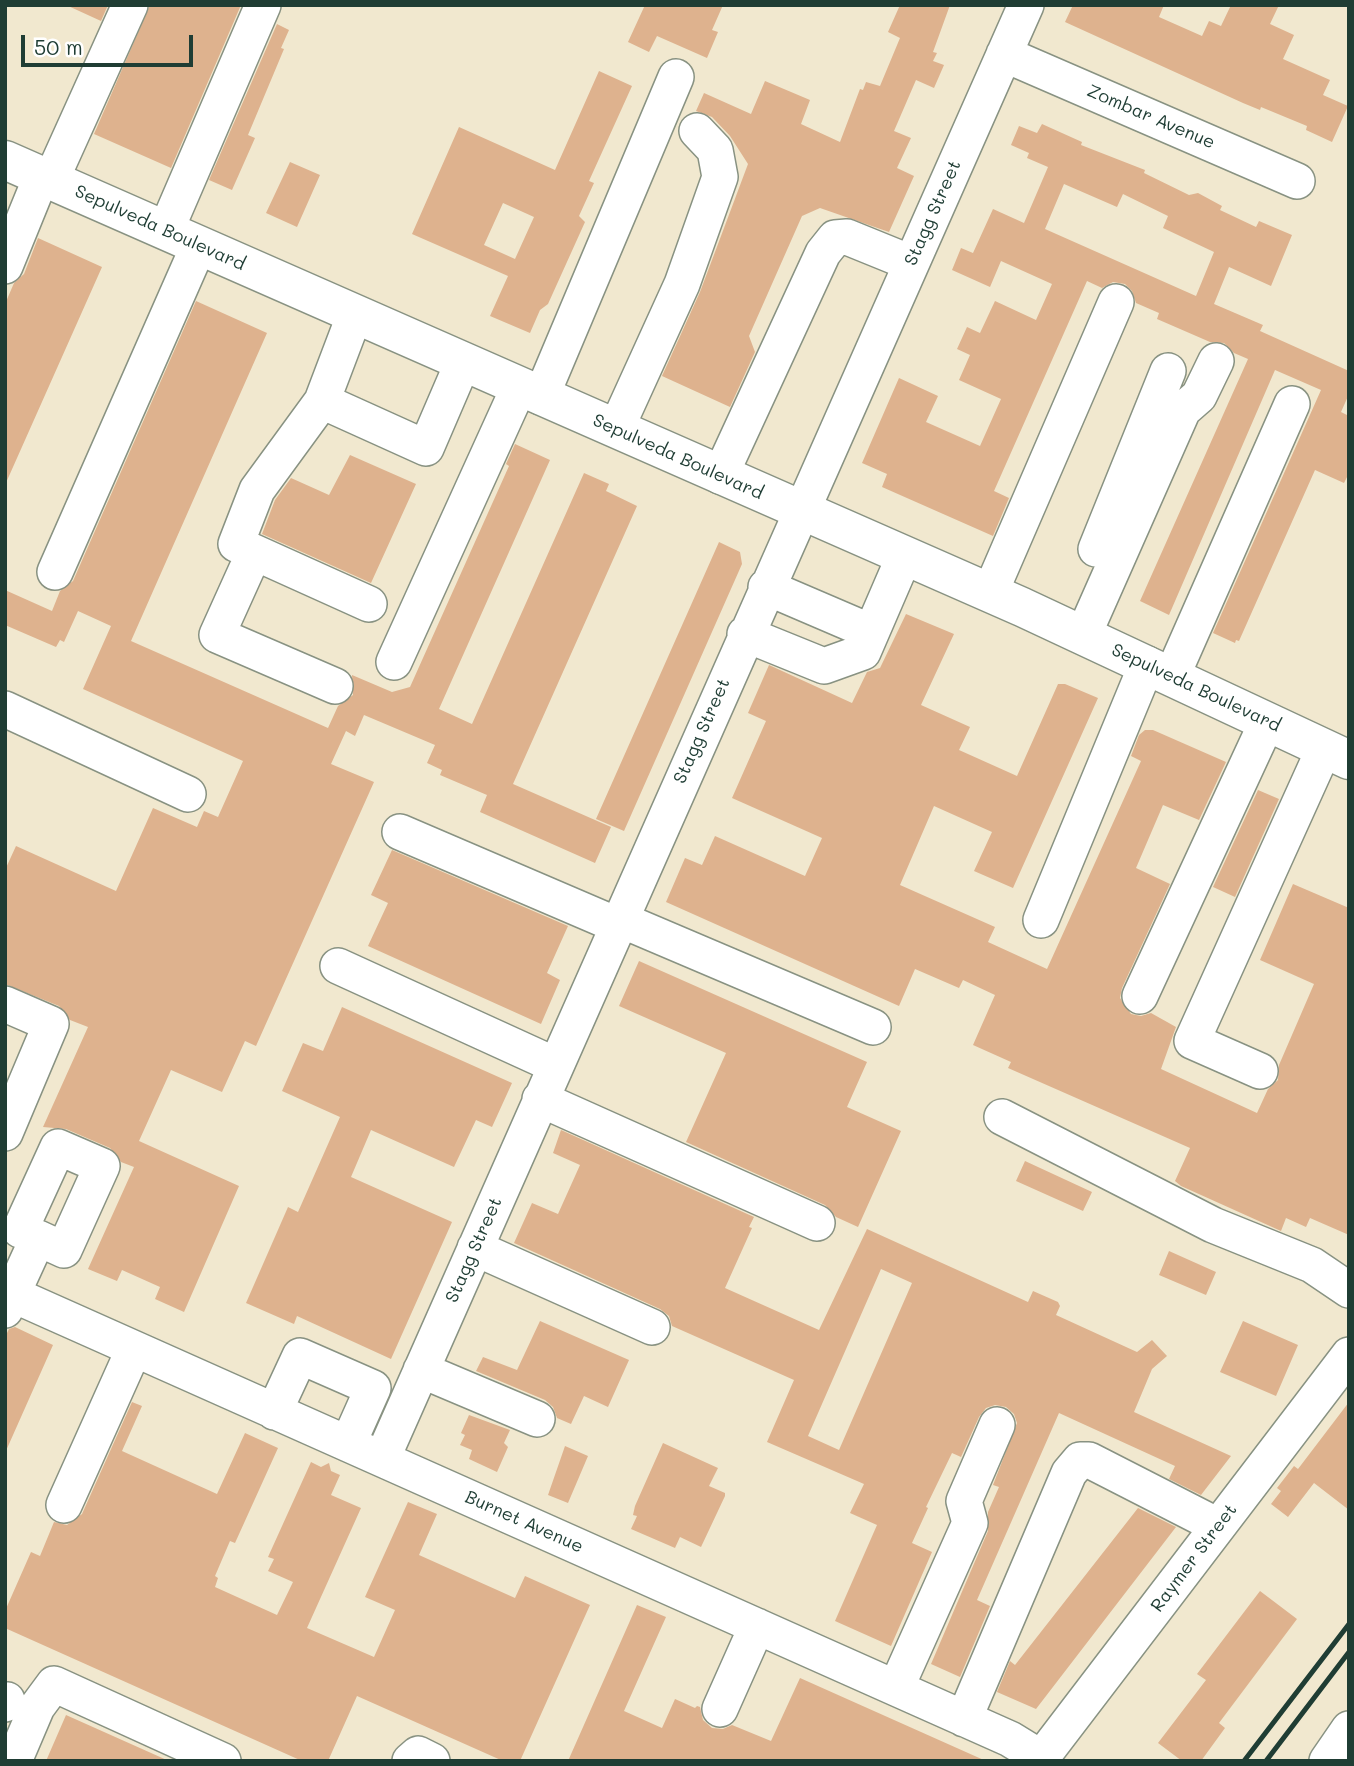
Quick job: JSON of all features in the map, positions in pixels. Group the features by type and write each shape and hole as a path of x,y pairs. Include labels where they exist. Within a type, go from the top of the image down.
{"main road":[{"name":"Sepulveda Boulevard","path":"5,160 990,593 1336,754"}],"street":[{"path":"5,266 130,5"},
{"path":"54,572 182,238 263,5"},
{"name":"Stagg Street","path":"382,1459 799,511 1026,5"},
{"name":"Zombar Avenue","path":"1004,54 1297,181"},
{"path":"394,662 530,392 677,77"},
{"path":"616,429 682,284 720,177 715,150 697,131"},
{"path":"720,476 823,253 835,238 847,237 911,263"},
{"path":"990,593 1116,302"},
{"path":"355,314 322,401 257,490 236,544 369,604"},
{"path":"1073,631 1183,411 1199,396 1216,361"},
{"path":"322,401 426,448 463,362"},
{"path":"1073,631 1168,370"},
{"path":"1041,920 1159,670 1293,404"},
{"path":"254,553 217,635 335,686"},
{"path":"746,634 824,667 863,652 904,556"},
{"path":"766,586 871,632"},
{"path":"5,709 188,794"},
{"path":"1140,996 1267,722"},
{"path":"1259,1071 1192,1041 1336,754"},
{"path":"400,832 873,1027"},
{"path":"338,967 555,1065"},
{"path":"5,1004 51,1024 18,1065 6,1131"},
{"path":"540,1099 817,1223"},
{"path":"1002,1116 1213,1225 1312,1265 1349,1290"},
{"path":"8,1299 38,1238"},
{"path":"475,1248 652,1327"},
{"name":"Burnet Avenue","path":"8,1299 134,1349 964,1718 1010,1739 1040,1759"},
{"path":"64,1504 134,1349"},
{"path":"274,1412 300,1356 373,1388 348,1444"},
{"name":"Raymer Street","path":"1040,1759 1347,1360"},
{"path":"421,1370 537,1419"},
{"path":"896,1688 970,1522 964,1501 997,1425"},
{"path":"964,1718 1069,1473 1080,1460 1089,1460 1218,1526"},
{"path":"720,1709 757,1626"},
{"path":"14,1761 37,1707 54,1684 223,1761"},
{"path":"1327,1761 1349,1730"},
{"path":"410,1761 418,1754 432,1761"}],"building":[{"path":"66,5 108,5 101,21"},
{"path":"150,5 241,5 171,168 94,134"},
{"path":"645,5 723,5 712,30 718,32 707,58 657,36 649,52 628,42"},
{"path":"900,5 950,5 933,52 937,53 933,61 944,65 934,88 916,80 894,131 911,138 897,168 914,176 889,232 820,208 802,216 749,336 755,352 730,407 662,376 700,292 748,164 730,136 712,117 696,111 704,93 751,114 765,81 810,100 801,124 840,142 860,89 863,90 866,82 880,86 900,38 888,32"},
{"path":"1073,5 1164,5 1159,17 1202,36 1209,21 1221,26 1231,5 1279,5 1270,24 1294,35 1283,59 1330,80 1323,95 1348,106 1332,142 1306,130 1307,126 1261,107 1260,110 1243,103 1065,22"},
{"path":"277,24 289,30 281,48 284,49 248,135 255,138 232,190 209,180"},
{"path":"599,71 632,86 589,181 594,183 579,216 585,222 548,304 540,310 530,333 490,316 508,276 412,234 459,127 555,170","holes":["503,203 534,217 515,259 484,245"]},
{"path":"1042,124 1082,142 1081,145 1145,170 1144,173 1189,195 1198,193 1222,206 1220,210 1256,227 1259,221 1292,235 1271,286 1229,267 1214,304 1263,325 1260,331 1349,371 1349,394 1341,412 1349,416 1349,473 1344,483 1315,470 1239,641 1236,640 1235,643 1213,633 1321,390 1275,370 1169,615 1140,601 1248,359 1234,353 1224,343 1210,342 1157,319 1159,313 1136,303 1132,291 1125,284 1113,282 1102,288 1087,281 994,491 1009,498 993,536 882,487 887,474 862,463 899,378 938,396 926,422 980,446 1001,399 959,380 970,355 957,349 967,327 980,333 995,301 1036,320 1052,284 1001,261 990,287 952,270 961,248 973,253 993,209 1024,223 1048,167 1027,158 1029,153 1011,145 1019,126 1037,133","holes":["1064,184 1117,207 1123,194 1168,216 1163,228 1214,252 1196,296 1045,229"]},
{"path":"290,162 320,175 297,227 266,213"},
{"path":"38,238 102,267 5,485 5,304 14,283 24,274"},
{"path":"196,301 267,333 131,641 328,728 338,706 353,695 352,675 392,692 410,687 509,466 506,464 515,444 550,460 439,709 472,724 584,473 609,484 606,491 637,506 513,784 611,827 595,863 480,812 487,795 440,775 442,770 427,763 435,745 364,715 355,736 346,731 331,764 374,782 256,1046 245,1041 222,1092 171,1070 139,1141 239,1186 184,1312 155,1299 160,1287 122,1270 117,1281 88,1269 134,1167 121,1162 110,1148 66,1129 43,1127 88,1027 70,1020 59,1006 5,984 5,870 16,846 116,891 153,808 197,827 204,811 218,817 243,761 83,689 111,626 78,611 64,642 60,640 56,647 5,625 5,590 52,611 60,591 73,581"},
{"path":"350,455 416,484 371,583 262,534 275,500 291,478 329,495"},
{"path":"719,542 740,552 742,564 624,831 596,819"},
{"path":"906,614 954,634 921,705 970,727 959,750 1017,776 1058,684 1065,684 1098,698 1013,888 974,871 992,832 934,806 900,885 995,927 988,942 1047,969 1141,761 1131,756 1139,735 1145,730 1153,730 1226,762 1199,820 1163,805 1136,868 1170,884 1122,988 1120,998 1131,1014 1141,1016 1151,1013 1176,1027 1161,1069 1257,1113 1268,1089 1278,1080 1279,1065 1314,984 1260,960 1293,884 1349,908 1349,1235 1310,1218 1306,1227 1286,1218 1281,1231 1181,1186 1175,1181 1190,1148 1008,1068 1011,1062 973,1045 995,995 963,980 959,988 915,969 899,1006 666,902 685,858 702,865 715,836 805,876 822,838 732,798 766,721 748,713 769,665 852,703 867,672 880,668"},
{"path":"1258,790 1279,799 1235,897 1213,887"},
{"path":"392,850 568,926 547,973 560,980 541,1024 368,946 388,903 371,895"},
{"path":"639,961 867,1062 847,1107 901,1131 858,1227 836,1217 825,1205 686,1142 726,1053 619,1006"},
{"path":"342,1007 512,1083 492,1127 476,1120 454,1167 371,1130 351,1177 452,1222 391,1359 297,1316 294,1324 246,1303 288,1207 298,1212 340,1117 282,1091 303,1043 323,1051"},
{"path":"561,1130 754,1217 749,1227 752,1228 725,1288 819,1330 867,1229 1028,1302 1033,1291 1058,1302 1060,1306 1056,1315 1137,1352 1152,1340 1167,1356 1152,1369 1134,1412 1231,1456 1201,1495 1169,1479 1175,1466 1059,1413 977,1600 990,1606 960,1677 931,1664 988,1531 988,1512 999,1487 993,1485 1017,1423 1014,1414 1006,1407 995,1405 986,1408 979,1417 961,1457 952,1453 912,1543 932,1552 891,1646 835,1621 877,1525 850,1513 864,1484 767,1442 794,1380 672,1326 669,1316 660,1309 514,1243 532,1203 558,1214 580,1165 553,1153","holes":["881,1269 912,1283 839,1450 808,1436"]},
{"path":"1025,1161 1092,1192 1083,1211 1016,1181"},
{"path":"1169,1251 1216,1272 1206,1295 1159,1275"},
{"path":"540,1321 629,1360 608,1407 584,1396 571,1424 557,1418 553,1407 545,1400 476,1371 483,1357 517,1370"},
{"path":"1243,1321 1298,1345 1276,1396 1220,1372"},
{"path":"15,1327 53,1345 5,1453 5,1337 9,1329"},
{"path":"132,1402 142,1406 122,1451 217,1494 245,1433 278,1448 235,1543 230,1541 215,1576 218,1578 215,1587 277,1615 293,1582 268,1571 274,1559 268,1557 311,1462 321,1467 329,1463 331,1471 340,1475 331,1495 361,1508 307,1628 374,1657 395,1610 365,1597 408,1502 437,1514 419,1555 515,1598 525,1576 590,1605 520,1761 503,1761 357,1696 328,1761 302,1761 5,1628 5,1611 31,1552 40,1556 54,1522 67,1525 82,1514"},
{"path":"1349,1402 1349,1510 1314,1483 1288,1517 1271,1504 1281,1491 1277,1488 1294,1466 1298,1469"},
{"path":"469,1415 510,1430 504,1443 508,1447 497,1472 469,1459 472,1450 460,1445 465,1435 461,1433"},
{"path":"663,1443 718,1468 709,1486 725,1493 725,1496 701,1547 680,1537 675,1548 631,1529 637,1516 633,1515 635,1506"},
{"path":"565,1446 588,1456 568,1503 548,1495"},
{"path":"1138,1508 1176,1527 1036,1709 997,1692 1010,1661 1015,1665"},
{"path":"1260,1591 1297,1619 1219,1723 1225,1728 1201,1761 1182,1761 1158,1743 1206,1680 1197,1674"},
{"path":"637,1605 666,1617 624,1711 662,1728 675,1699 695,1708 700,1707 703,1720 712,1728 723,1729 732,1725 771,1741 800,1678 986,1761 568,1761"},
{"path":"66,1715 169,1761 46,1761"}],"railway":[{"path":"1244,1761 1349,1624"},
{"path":"1266,1761 1349,1652"}]}
